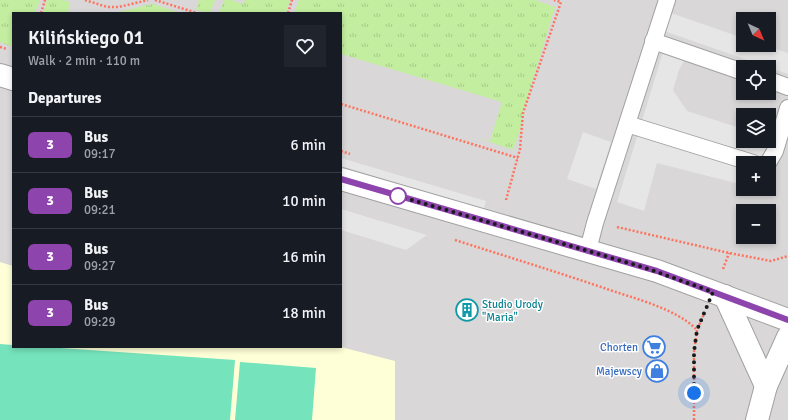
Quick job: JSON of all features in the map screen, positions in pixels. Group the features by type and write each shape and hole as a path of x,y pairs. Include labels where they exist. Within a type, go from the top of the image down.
{"street":[{"path":"0,75 12,79"},
{"path":"342,179 657,271 788,320"},
{"path":"719,294 766,386"},
{"path":"757,420 766,386 788,337"}],"lane":[{"path":"588,250 595,223 667,0"},
{"path":"653,41 736,70"},
{"path":"776,83 788,87"},
{"path":"772,156 788,108"},
{"path":"627,124 736,158"}],"path":[{"path":"40,12 45,0"},
{"path":"85,0 107,7 148,0"},
{"path":"155,0 194,12"},
{"path":"288,12 292,0"},
{"path":"513,202 506,200 518,158 523,113 561,1 554,0"},
{"path":"342,104 518,158"},
{"path":"342,151 356,155"},
{"path":"595,223 729,253 772,261 788,256"},
{"path":"452,239 578,279 666,310 691,324 697,330"},
{"path":"694,420 694,352 697,330 719,294 729,253"}],"shaded area":[{"path":"0,0 788,0 788,420 0,420"},
{"path":"671,13 736,36 736,52 776,52 776,49 788,53 788,74 776,70 776,60 748,60 664,31"},
{"path":"663,52 685,59 679,70 673,90 687,111 736,127 736,148 776,148 776,140 784,142 776,167 776,156 736,156 736,183 657,163 644,211 617,202"},
{"path":"583,132 611,142 596,189 567,179"},
{"path":"342,158 486,201 484,209 342,166"},
{"path":"342,209 427,235 406,250 342,230"},
{"path":"0,262 12,266 12,348 342,347 395,361 395,420 0,420"}],"green space":[{"path":"0,0 40,0 35,12 12,12 12,47 0,42"},
{"path":"47,0 63,0 70,2 68,12 43,12"},
{"path":"199,0 215,0 210,12 196,10"},
{"path":"224,0 231,0 243,4 245,0 290,0 286,12 219,12"},
{"path":"299,0 535,0 555,7 513,150 476,137 490,141 502,102 342,54 342,12 294,12"},
{"path":"153,4 177,12 119,12"},
{"path":"0,344 12,345 12,348 61,348 235,360 230,420 0,420"},
{"path":"240,362 316,368 312,420 235,420"}],"bus line":[{"name":"3","path":"342,179 657,271 788,320"}],"place":[{"name":"Studio Urody \"Maria\"","path":"467,310"},
{"name":"Chorten","path":"654,347"},
{"name":"Majewscy","path":"657,371"}],"route":[{"path":"398,196 657,271 713,292 697,330 694,352 694,393"}]}
